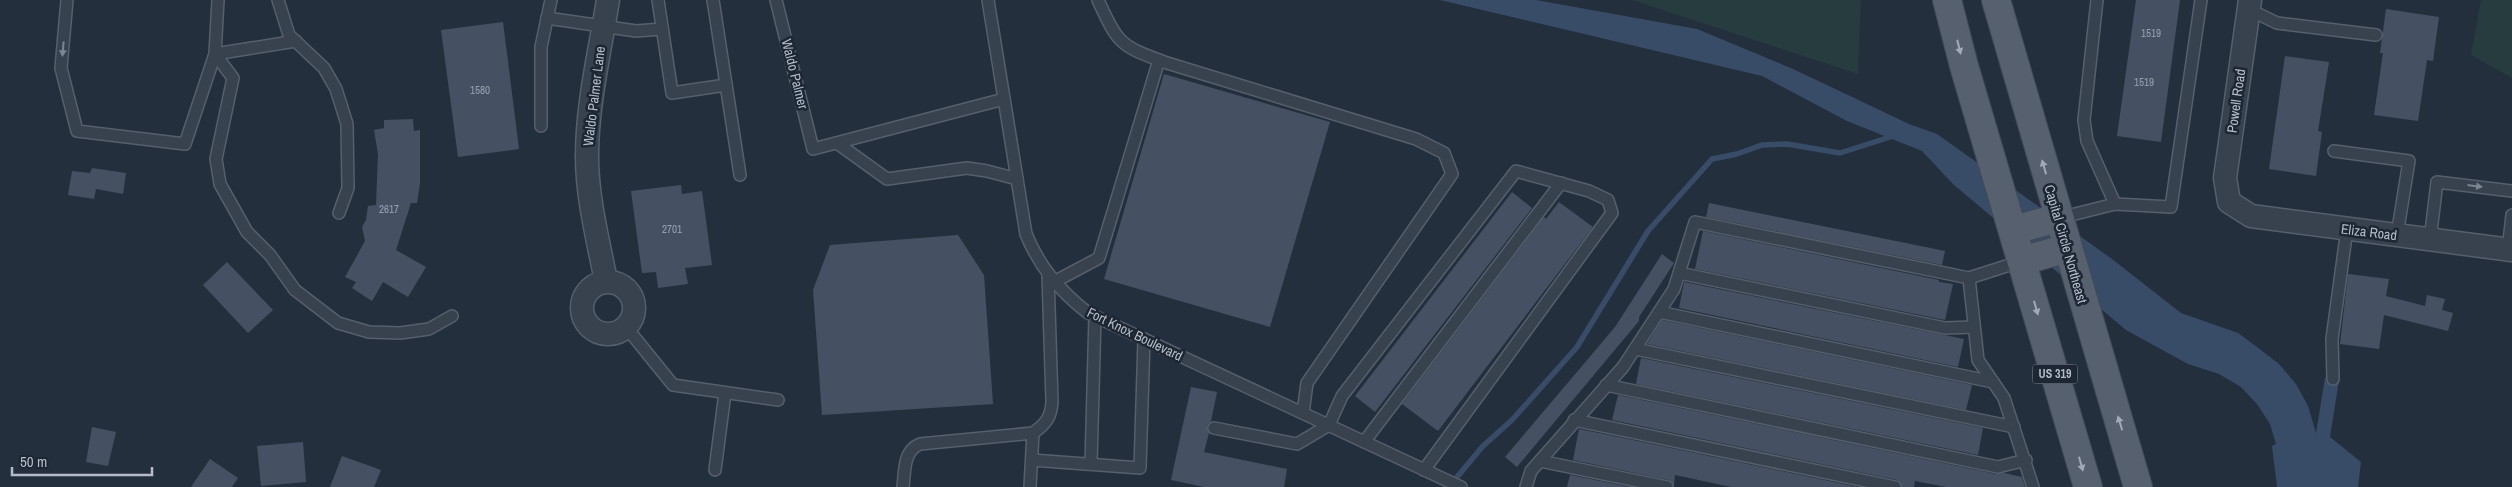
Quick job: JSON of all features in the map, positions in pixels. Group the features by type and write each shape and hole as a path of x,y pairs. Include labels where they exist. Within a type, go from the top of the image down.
{"main road":[{"name":"US 319","path":"1947,0 1964,66 2088,487"},
{"name":"Capital Circle Northeast","path":"1996,0 2138,487"},
{"path":"2013,230 2059,218"},
{"path":"2022,261 2068,248"}],"street":[{"name":"Waldo Palmer Lane","path":"606,281 589,189 587,156 589,127 608,0"},
{"name":"Powell Road","path":"2229,202 2225,178 2249,5"},
{"name":"Eliza Road","path":"2229,202 2250,216 2510,250"},
{"path":"606,281 624,287 631,295 634,304 634,314 626,327 608,334 589,327 584,320 581,304 584,295 597,283 606,281"}],"lane":[{"path":"67,0 61,68 77,131 185,144 215,54 218,0"},
{"path":"278,0 289,35 324,68 336,89 347,124 348,188 339,213"},
{"path":"541,126 541,46 551,0"},
{"path":"658,0 672,93 726,85"},
{"path":"713,0 740,175"},
{"name":"Waldo Palmer","path":"776,0 813,149 837,142"},
{"name":"Fort Knox Boulevard","path":"988,0 1026,234 1034,253 1061,292 1095,316 1461,487"},
{"path":"1098,0 1113,33 1130,49 1159,60 1416,139 1444,153 1452,174 1307,383 1303,413"},
{"path":"2097,0 2084,120 2088,141 2115,204"},
{"path":"2059,218 2115,204 2171,207 2201,0"},
{"path":"2249,5 2277,23 2376,35"},
{"path":"547,18 636,31 662,29"},
{"path":"215,54 296,41"},
{"path":"215,54 234,78 216,159 220,184 248,232 270,255 295,290 338,324 369,332 400,333 429,329 452,316"},
{"path":"903,487 907,454 920,444 1033,433 1045,425 1051,413 1051,278 1099,258 1159,60"},
{"path":"837,142 1004,98"},
{"path":"837,142 887,179 967,168 988,171 1017,179"},
{"path":"2334,151 2408,161 2398,235"},
{"path":"1214,428 1297,444 1329,425 1342,396 1516,171 1561,183 1608,200 1612,213 1424,470"},
{"path":"2430,240 2437,182 2512,191"},
{"path":"1364,442 1561,183"},
{"path":"2510,250 2512,215"},
{"path":"1526,487 1531,471 1574,420 1623,367 1674,289 1695,222 1969,278 2022,261"},
{"path":"2333,379 2332,339 2347,229"},
{"path":"1679,273 1945,328 1974,327"},
{"path":"1969,278 1978,360 2004,398 2026,460 2033,487"},
{"path":"1659,312 1993,382"},
{"path":"1091,464 1095,316"},
{"path":"626,327 673,386 778,400"},
{"path":"1032,460 1140,468 1144,339"},
{"path":"1635,349 2014,427"},
{"path":"1606,385 1998,467 2026,460"},
{"path":"715,470 725,393"},
{"path":"1574,420 1895,487"},
{"path":"1030,487 1033,433"},
{"path":"1540,460 1667,487"}],"green space":[{"path":"1632,0 1861,0 1858,74"},
{"path":"2481,0 2512,0 2512,78 2471,55"}],"water":[{"path":"1440,0 1536,0 1697,29 1793,69 1909,124 1937,134 2112,259 2181,313 2238,333 2279,364 2296,384 2308,406 2316,433 2325,378 2339,380 2330,437 2361,462 2358,487 2277,487 2272,446 2276,444 2270,424 2257,404 2241,387 2219,374 2188,364 2126,330 1953,184 1922,151 1847,121 1762,76"}],"building":[{"path":"2136,0 2180,0 2161,142 2117,136"},
{"path":"2386,9 2439,17 2433,61 2427,60 2418,121 2374,115 2383,53 2380,53"},
{"path":"503,22 519,149 458,157 441,30"},
{"path":"2285,56 2329,62 2318,131 2322,132 2316,176 2269,169"},
{"path":"1164,74 1330,122 1270,327 1104,279"},
{"path":"413,119 414,131 420,130 420,183 417,203 411,203 396,250 426,267 408,297 383,282 372,301 352,288 356,282 345,277 365,241 362,227 366,220 368,206 376,205 378,154 374,130 384,128 384,120"},
{"path":"92,168 126,173 123,194 96,189 94,199 68,195 72,171 90,173"},
{"path":"681,185 682,194 702,191 712,265 685,268 688,284 658,288 656,272 642,273 631,191"},
{"path":"1512,192 1532,208 1375,412 1355,396"},
{"path":"1559,202 1593,227 1438,431 1402,404 1544,217 1546,219"},
{"path":"1709,203 1945,251 1942,265 1706,217"},
{"path":"1703,231 1953,284 1945,320 1695,269"},
{"path":"958,235 984,275 993,404 822,415 813,290 830,245"},
{"path":"1662,254 1674,263 1639,317 1639,321 1517,467 1505,457 1615,327"},
{"path":"227,262 273,310 248,333 203,285"},
{"path":"2348,274 2389,279 2386,296 2425,306 2427,295 2445,299 2442,310 2453,313 2448,331 2384,315 2379,349 2340,344"},
{"path":"1684,282 1964,339 1958,367 1679,308"},
{"path":"1662,320 1972,385 1966,410 1647,344"},
{"path":"1641,358 1983,428 1978,455 1636,384"},
{"path":"1191,387 1217,392 1211,421 1207,426 1209,433 1204,452 1287,469 1284,487 1204,487 1171,480"},
{"path":"1618,395 1996,474 2004,473 2022,477 2025,487 1946,487 1915,481 1914,487 1902,487 1897,480 1612,420"},
{"path":"92,427 116,432 108,466 86,462"},
{"path":"1579,429 1858,487 1731,487 1675,475 1674,486 1668,480 1573,460"},
{"path":"303,442 306,482 261,486 257,446"},
{"path":"342,456 381,470 374,487 330,487"},
{"path":"210,459 238,478 232,487 191,487"},
{"path":"1570,475 1630,487 1567,487"}],"waterway":[{"path":"1452,483 1483,446 1512,420 1577,347 1648,231 1712,159 1737,154 1762,145 1787,144 1840,153 1890,137"}]}
